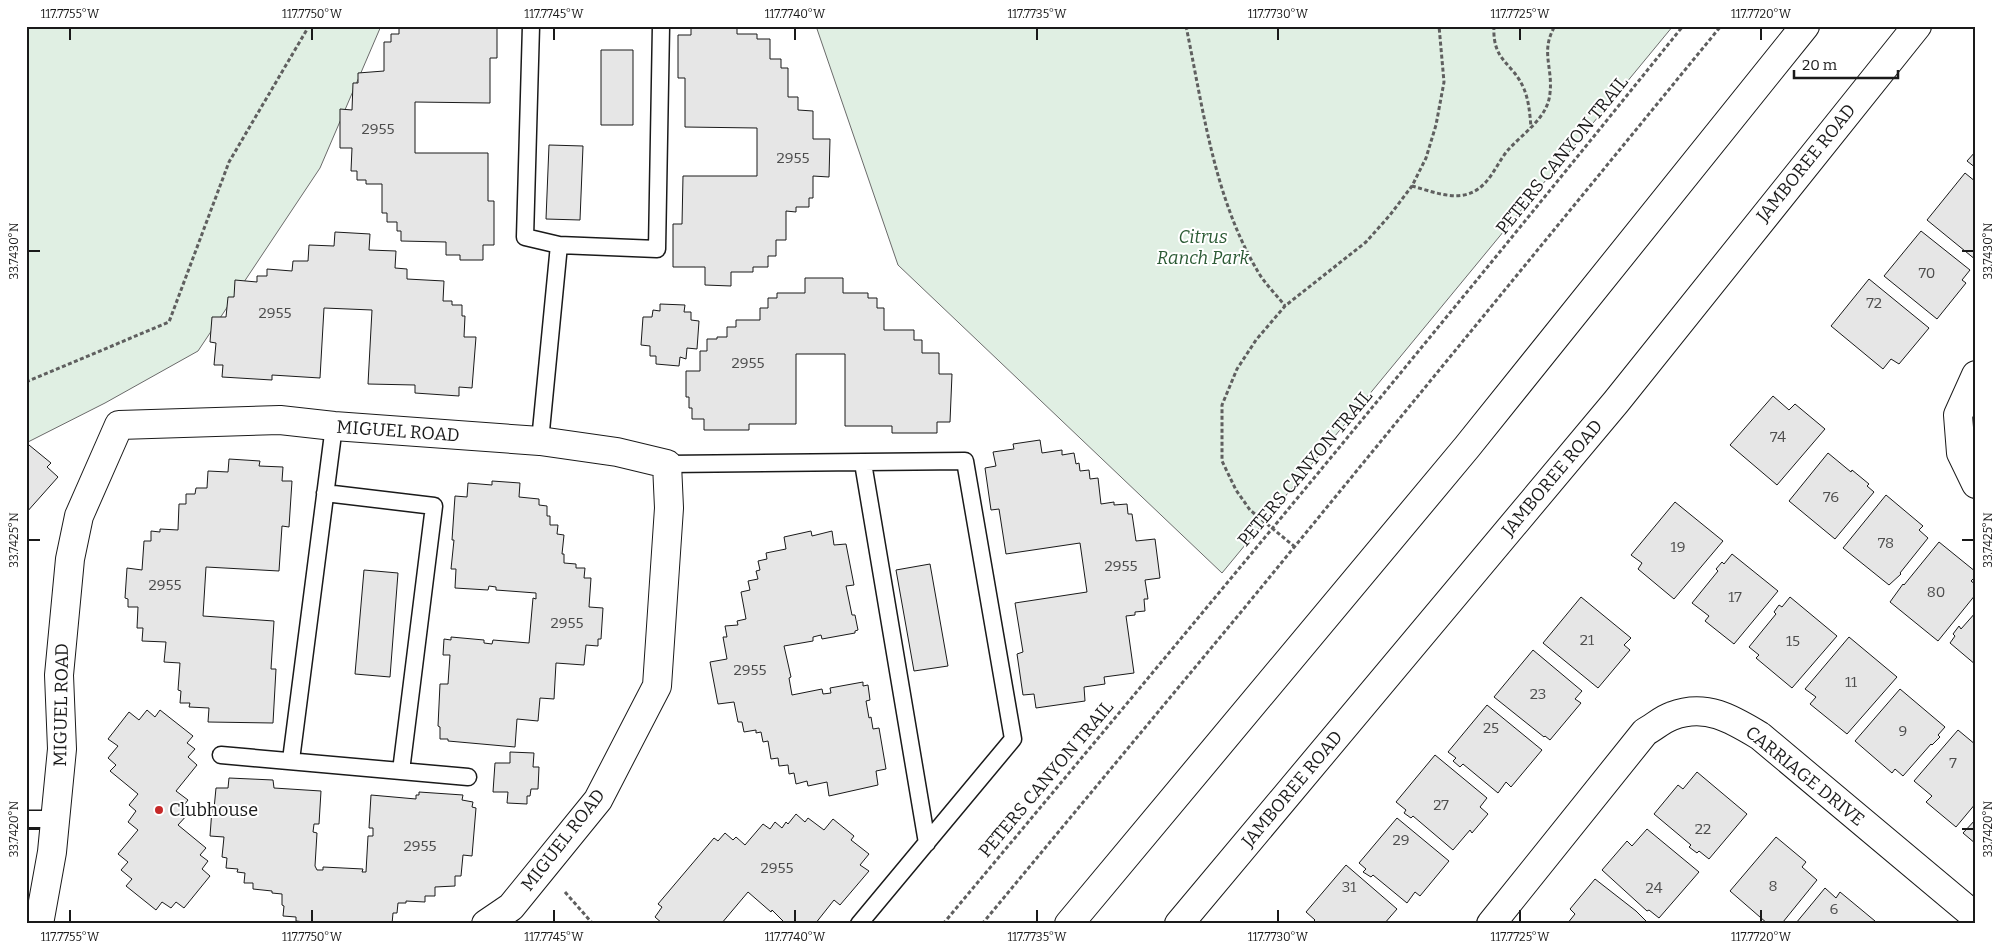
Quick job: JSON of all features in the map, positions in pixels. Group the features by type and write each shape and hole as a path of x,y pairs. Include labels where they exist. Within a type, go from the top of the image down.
{"main road":[{"path":"1069,924 1467,447 1805,26"},
{"name":"JAMBOREE ROAD","path":"1179,924 1616,402 1917,26"},
{"path":"1893,54 1934,26"},
{"path":"1976,375 1958,415 1961,453 1976,484"},
{"name":"MIGUEL ROAD","path":"39,924 56,820 62,749 59,675 70,559 79,516 119,425 280,420 334,426 540,441 617,452 667,464 670,508 657,686 598,800 510,907 486,924"},
{"name":"CARRIAGE DRIVE","path":"1491,924 1646,732 1672,716 1699,710 1731,719 1760,736 1976,917"}],"lane":[{"path":"531,26 524,237 559,245 657,249 661,26"},
{"path":"540,441 559,245"},
{"path":"291,760 334,426"},
{"path":"667,464 965,462 1013,738 859,924"},
{"path":"863,463 926,843"},
{"path":"325,493 434,506 401,771"},
{"path":"221,755 468,777"},
{"path":"26,820 56,820"}],"path":[{"path":"26,382 169,322 229,162 309,26"},
{"path":"1186,26 1213,153 1233,222 1258,271 1285,306"},
{"path":"1295,546 1250,510 1236,490 1222,462 1222,405 1237,369 1256,340 1285,306 1366,242 1412,186 1426,158 1431,142 1444,82 1439,26"},
{"path":"1494,26 1493,39 1497,52 1524,88 1532,128"},
{"path":"1412,186 1448,196 1461,196 1475,191 1487,181 1508,150 1532,128 1546,108 1550,94 1547,44 1555,26"},
{"name":"PETERS CANYON TRAIL","path":"943,924 1489,267 1683,26"},
{"path":"982,924 1721,26"},
{"path":"565,892 593,924"}],"green space":[{"path":"26,26 381,26 320,168 198,351 105,403 26,443"},
{"name":"Citrus Ranch Park","path":"816,26 1673,26 1222,573 898,265"}],"building":[{"path":"497,26 497,58 490,58 490,103 415,102 415,153 488,153 488,201 494,201 494,245 483,245 483,260 460,260 460,255 446,255 446,242 401,241 401,231 397,231 397,222 387,222 387,213 382,213 382,184 366,184 366,180 357,180 357,171 351,171 352,148 340,148 340,109 352,110 353,83 358,83 358,73 384,71 384,42 391,42 391,34 399,34 399,27"},
{"path":"691,26 737,26 737,34 757,34 757,39 770,39 770,59 781,59 781,68 788,68 788,97 798,97 798,110 813,111 813,139 830,139 829,177 813,176 813,198 809,198 809,207 796,207 796,212 786,211 786,240 776,240 776,256 768,256 768,267 753,267 753,272 731,272 731,286 705,285 705,267 673,267 673,224 682,224 683,176 757,176 757,128 685,127 685,78 678,78 678,35 691,35"},
{"path":"601,50 633,50 633,125 601,125"},
{"path":"549,145 583,146 580,220 546,219"},
{"path":"1976,151 1976,168 1967,161"},
{"path":"1965,173 1976,182 1976,260 1927,220"},
{"path":"1921,231 1970,270 1962,280 1966,283 1937,319 1884,276"},
{"path":"335,232 370,234 369,250 396,251 395,268 407,269 407,279 444,281 443,301 452,301 452,305 462,305 462,316 465,316 464,337 476,337 472,388 459,387 459,396 415,393 415,385 368,384 372,310 324,308 320,378 272,375 272,380 222,377 223,365 214,365 216,343 210,342 212,317 226,317 228,297 234,297 235,280 257,282 257,276 267,276 267,269 292,271 293,261 308,261 309,245 334,246"},
{"path":"805,278 843,278 843,293 868,293 868,298 877,298 877,308 884,308 884,330 914,330 914,340 922,340 922,353 939,353 939,374 952,374 950,422 937,422 937,433 892,433 892,426 845,426 845,354 796,354 796,424 749,424 749,430 704,430 704,419 692,419 689,397 686,397 686,371 700,371 700,351 707,351 707,339 727,337 727,327 736,327 736,320 760,320 760,308 768,308 768,298 777,298 777,293 805,293"},
{"path":"1869,279 1929,328 1899,364 1891,359 1883,369 1831,326"},
{"path":"660,304 685,305 684,312 691,312 691,320 699,321 697,349 687,348 686,359 680,357 679,366 656,364 656,356 650,356 650,346 641,345 643,317 652,317 653,310 660,311"},
{"path":"1773,396 1789,410 1795,404 1825,429 1777,485 1730,445"},
{"path":"1040,440 1042,453 1062,450 1062,455 1074,453 1076,464 1079,463 1080,471 1089,470 1090,479 1098,478 1101,504 1114,502 1114,505 1127,504 1128,514 1132,514 1136,541 1155,539 1160,578 1145,580 1148,599 1144,599 1145,611 1135,612 1135,615 1126,616 1134,673 1104,677 1105,684 1084,687 1085,701 1036,708 1034,694 1023,695 1017,654 1023,652 1015,603 1087,592 1080,543 1006,554 999,509 991,510 985,468 996,466 993,452 1014,449 1013,444"},
{"path":"29,445 51,463 47,467 58,477 26,513 26,448"},
{"path":"1828,453 1869,484 1867,486 1874,492 1835,539 1789,501"},
{"path":"229,459 260,461 259,466 283,467 282,481 292,481 289,527 282,526 279,571 206,567 203,616 274,621 271,669 276,669 273,723 208,722 209,708 189,707 190,703 180,703 181,691 178,690 180,663 164,662 166,642 142,641 143,628 137,628 138,607 128,607 128,599 125,598 127,568 142,570 144,541 151,541 151,531 160,532 160,529 178,530 179,504 186,504 186,494 195,494 196,488 207,488 208,471 228,472"},
{"path":"492,481 520,483 519,497 539,499 539,505 547,506 547,516 550,516 550,525 558,525 557,534 564,535 562,554 564,554 564,563 576,564 576,568 585,568 584,578 591,578 589,607 603,608 601,639 598,639 598,646 586,645 584,665 556,663 554,699 540,698 538,721 517,719 515,747 440,739 440,727 438,726 440,684 448,684 450,655 443,655 444,639 451,640 451,637 484,640 484,643 492,644 493,640 529,643 533,598 536,599 536,593 496,590 496,587 489,586 488,590 455,588 456,569 451,569 455,496 467,497 468,483 492,485"},
{"path":"1886,495 1923,526 1919,530 1928,538 1901,574 1889,585 1843,548"},
{"path":"1675,502 1723,541 1674,599 1638,569 1642,563 1631,555"},
{"path":"811,531 812,536 832,531 834,545 846,544 854,585 846,586 852,615 855,615 858,630 855,633 822,639 821,635 813,637 813,641 784,646 791,677 789,678 792,695 822,689 823,694 831,693 830,688 863,682 863,686 868,685 870,700 866,701 869,718 871,717 873,729 879,728 886,769 876,771 878,785 829,796 827,782 808,786 807,781 796,784 794,773 789,774 788,765 779,766 778,758 771,759 768,741 763,742 761,732 756,733 756,730 744,732 742,722 738,722 734,702 718,704 710,662 727,659 723,637 727,637 725,626 738,625 737,621 746,619 741,592 750,590 748,581 758,579 756,571 760,570 758,561 767,559 766,553 786,549 784,537"},
{"path":"1939,542 1976,572 1976,576 1971,581 1976,585 1976,594 1938,641 1890,602"},
{"path":"1732,554 1778,591 1734,644 1705,621 1709,616 1692,603 1718,571 1716,569 1722,562 1724,564"},
{"path":"930,564 948,666 914,671 896,570"},
{"path":"364,570 398,573 390,677 355,674"},
{"path":"1581,597 1631,638 1624,645 1630,650 1598,688 1543,643"},
{"path":"1790,597 1837,636 1792,688 1756,658 1759,655 1749,647 1776,614 1774,612 1779,605 1782,607"},
{"path":"1976,612 1976,665 1950,643 1955,636 1953,634 1959,626 1961,629"},
{"path":"1849,637 1897,677 1847,734 1810,704 1816,697 1805,689"},
{"path":"1533,650 1582,691 1575,699 1581,703 1550,740 1494,697"},
{"path":"1900,689 1945,727 1938,735 1940,737 1931,744 1903,776 1895,769 1892,773 1855,741"},
{"path":"1487,705 1542,750 1511,787 1506,782 1498,793 1463,764 1460,767 1453,761 1456,758 1448,752"},
{"name":"Clubhouse","path":"147,710 155,717 160,710 193,736 187,743 195,749 188,757 197,765 176,791 188,800 181,809 188,814 178,825 206,848 200,855 208,861 202,869 210,876 184,908 176,902 171,908 162,902 156,910 126,886 132,879 121,870 128,862 118,854 138,830 128,822 136,811 129,805 138,794 110,771 116,765 108,758 118,746 108,739 129,712 139,720"},
{"path":"1958,730 1976,745 1976,803 1956,827 1926,802 1932,796 1914,781"},
{"path":"510,752 534,753 533,767 539,767 538,789 531,789 530,796 527,796 527,804 507,803 508,792 493,792 495,763 510,763"},
{"path":"1435,755 1487,798 1480,807 1488,814 1472,833 1470,830 1453,850 1413,816 1411,818 1404,813 1406,810 1396,802"},
{"path":"1697,772 1747,814 1709,859 1699,851 1697,853 1689,847 1691,845 1654,814 1678,785 1683,789"},
{"path":"229,778 273,780 274,788 321,791 319,824 314,824 313,832 317,833 315,866 317,870 323,870 323,867 363,869 362,872 366,872 368,836 373,836 373,828 369,828 371,795 416,799 416,795 419,795 419,792 463,795 462,800 473,802 472,807 476,808 472,856 463,855 461,876 455,876 455,886 435,887 435,896 425,896 425,902 406,901 406,903 398,903 397,913 393,913 392,924 322,924 296,921 296,917 283,916 282,894 253,889 253,883 244,883 245,873 237,872 238,869 226,868 227,858 222,857 224,837 210,836 216,788 228,788"},
{"path":"796,814 805,822 808,818 824,830 833,819 854,836 851,840 869,854 860,865 869,871 840,905 834,900 815,924 786,924 772,910 771,912 748,892 721,924 663,924 655,917 662,907 658,904 714,838 718,841 725,833 733,840 736,837 745,845 763,824 770,829 775,822 782,828"},
{"path":"1397,818 1449,861 1420,896 1415,892 1407,903 1373,875 1371,877 1363,872 1366,869 1359,863"},
{"path":"1976,819 1976,844 1963,833"},
{"path":"1647,829 1699,872 1659,918 1649,910 1647,911 1602,870 1627,841 1632,846"},
{"path":"1776,837 1806,862 1802,867 1817,880 1783,922 1768,924 1730,891"},
{"path":"1346,865 1397,909 1384,924 1315,924 1313,922 1315,920 1306,912"},
{"path":"1595,879 1636,911 1649,924 1567,924 1575,914 1570,909"},
{"path":"1825,888 1836,898 1840,892 1875,921 1872,924 1792,924 1794,921 1796,923"}],"place":[{"name":"Clubhouse","path":"159,810"}]}
